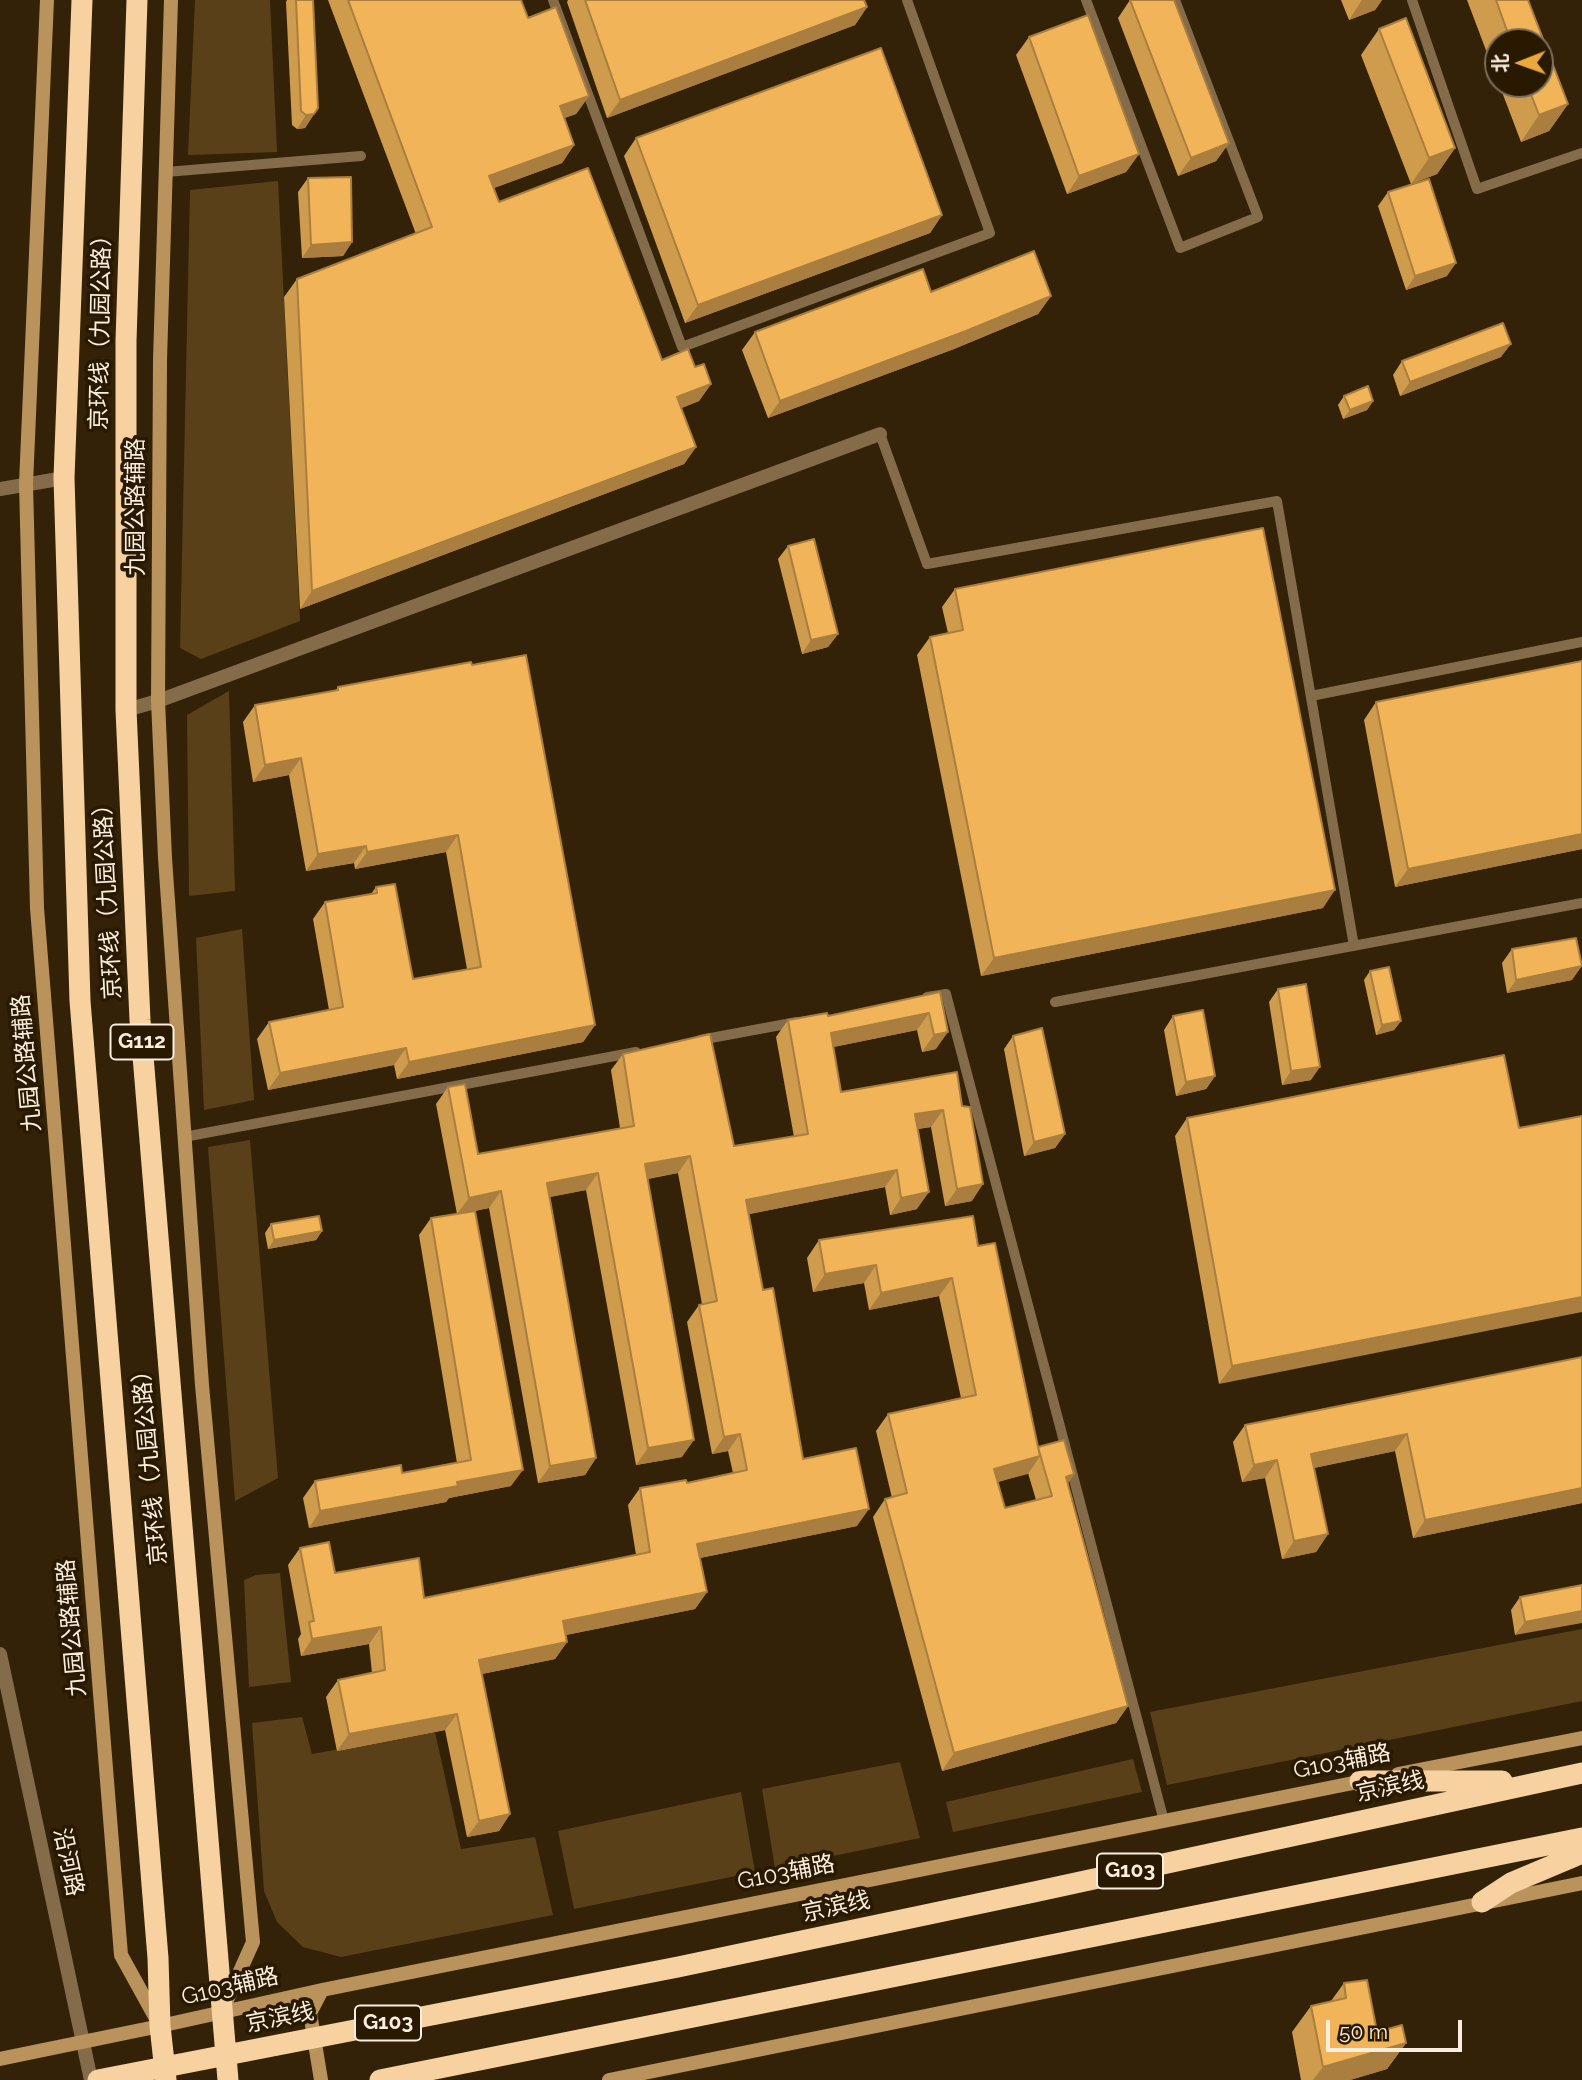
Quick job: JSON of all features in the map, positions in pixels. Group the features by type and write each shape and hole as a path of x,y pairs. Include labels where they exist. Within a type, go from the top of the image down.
{"highway":[{"name":"京环线（九园公路）","path":"82,0 64,478 80,1002 166,2080"},
{"name":"京环线（九园公路）","path":"137,0 125,341 126,710 140,1020 228,2080"},
{"name":"京滨线","path":"98,2080 678,1967 1582,1773"},
{"path":"1360,1782 1543,1781"},
{"name":"G103","path":"380,2080 1582,1838"},
{"path":"1482,1902 1511,1883 1582,1853"}],"street":[{"name":"九园公路辅路","path":"47,0 26,484 37,908 121,1955 160,2026"},
{"name":"九园公路辅路","path":"171,0 160,360 158,701 165,858 202,1385 253,1942 222,2012"},
{"path":"126,710 158,701 880,434"},
{"path":"0,489 64,478"},
{"name":"沿河路","path":"0,1654 91,2080"},
{"name":"G103辅路","path":"0,2059 322,1990 1582,1738"},
{"path":"609,2080 1482,1902 1582,1884"},
{"path":"321,2080 310,2013 322,1990"}],"lane":[{"path":"553,0 682,347 990,233 908,0"},
{"path":"1086,0 1180,247 1258,217 1175,0"},
{"path":"1412,0 1477,189 1582,153"},
{"path":"166,172 360,156"},
{"path":"880,434 927,564 1277,501 1354,946"},
{"path":"1311,696 1582,642"},
{"path":"1055,1002 1582,903"},
{"path":"919,999 946,994 1164,1821"},
{"path":"688,1042 810,1019"},
{"path":"184,1137 647,1050"}],"shaded area":[{"path":"195,0 270,0 277,152 188,155"},
{"path":"278,181 300,621 201,659 180,648 190,190"},
{"path":"229,691 235,891 189,896 187,715"},
{"path":"242,929 254,1100 204,1110 196,938"},
{"path":"250,1140 278,1478 235,1501 208,1147"},
{"path":"280,1573 291,1682 249,1687 244,1580 256,1575"},
{"path":"1582,1629 1582,1701 1167,1785 1150,1712"},
{"path":"302,1717 312,1754 435,1732 461,1849 535,1837 553,1915 341,1957 303,1947 277,1922 264,1891 252,1723"},
{"path":"1133,1759 1142,1792 953,1832 946,1802"},
{"path":"900,1762 920,1838 775,1868 762,1789"},
{"path":"741,1792 755,1872 574,1909 558,1831"}],"building":[{"path":"296,0 313,0 318,108 314,114 306,115 301,111"},
{"path":"348,0 521,0 528,18 556,7 589,96 560,106 574,145 489,176 499,202 588,168 662,360 688,349 695,367 704,364 711,384 677,397 696,447 312,591 297,279 432,227"},
{"path":"585,0 864,0 867,7 620,100"},
{"path":"1130,0 1174,0 1229,143 1191,158"},
{"path":"1496,0 1528,0 1539,28 1506,28"},
{"path":"1088,15 1139,154 1079,176 1029,37"},
{"path":"1406,18 1455,148 1429,158 1379,29"},
{"path":"881,48 942,215 698,305 636,138"},
{"path":"1554,68 1568,104 1539,115 1532,98 1554,98"},
{"path":"351,177 352,242 311,245 308,178"},
{"path":"1429,179 1456,263 1415,276 1388,192"},
{"path":"1034,251 1051,296 780,401 755,332 923,269 931,292"},
{"path":"1503,323 1511,344 1410,382 1402,361"},
{"path":"1368,386 1373,401 1350,410 1344,396"},
{"path":"1263,528 1335,890 994,958 930,637 963,630 955,589"},
{"path":"814,539 838,634 811,640 788,546"},
{"path":"526,655 595,1025 409,1062 406,1048 280,1073 269,1022 343,1007 325,902 377,893 376,887 395,884 413,979 481,967 458,835 367,852 366,846 318,854 301,758 265,765 255,705 471,662 472,665"},
{"path":"1582,661 1582,834 1408,869 1376,702"},
{"path":"1576,938 1582,966 1516,980 1512,949"},
{"path":"1389,967 1401,1021 1382,1025 1370,971"},
{"path":"1306,984 1320,1067 1291,1071 1278,989"},
{"path":"940,992 948,1032 934,1035 929,1013 831,1033 841,1092 957,1072 962,1106 970,1107 983,1184 957,1189 943,1110 915,1114 929,1192 901,1198 897,1170 746,1200 763,1290 773,1288 803,1459 856,1448 869,1509 697,1544 707,1592 563,1621 567,1642 479,1660 510,1814 479,1821 457,1714 349,1734 338,1680 385,1670 381,1627 312,1639 309,1622 314,1621 300,1548 329,1542 335,1573 419,1558 424,1598 650,1552 640,1488 686,1480 687,1483 747,1470 740,1434 724,1437 699,1305 717,1301 690,1156 645,1164 694,1440 648,1448 598,1173 547,1183 596,1458 550,1466 501,1191 469,1198 448,1087 465,1084 478,1154 634,1126 623,1054 710,1034 734,1146 808,1134 788,1020 827,1013 828,1016"},
{"path":"1203,1010 1215,1076 1186,1082 1173,1016"},
{"path":"1042,1028 1065,1134 1034,1142 1013,1036"},
{"path":"1504,1055 1519,1128 1582,1116 1582,1297 1232,1366 1187,1118"},
{"path":"475,1211 523,1470 457,1482 458,1486 320,1511 315,1481 401,1465 402,1473 471,1460 431,1218"},
{"path":"319,1216 322,1231 274,1240 271,1224"},
{"path":"973,1216 978,1246 995,1243 1038,1447 1064,1440 1074,1474 1066,1477 1128,1706 954,1753 885,1499 907,1493 888,1414 976,1395 952,1278 881,1293 876,1265 825,1274 819,1240","holes":["1038,1447 1052,1496 1005,1508 994,1469 1040,1456"]},
{"path":"1582,1357 1582,1488 1425,1520 1407,1434 1311,1454 1328,1534 1294,1541 1277,1460 1254,1465 1245,1425"},
{"path":"1582,1585 1582,1611 1525,1622 1520,1597"},
{"path":"1367,1980 1377,2032 1402,2025 1406,2043 1323,2067 1311,2006 1346,1998 1344,1983"}]}
